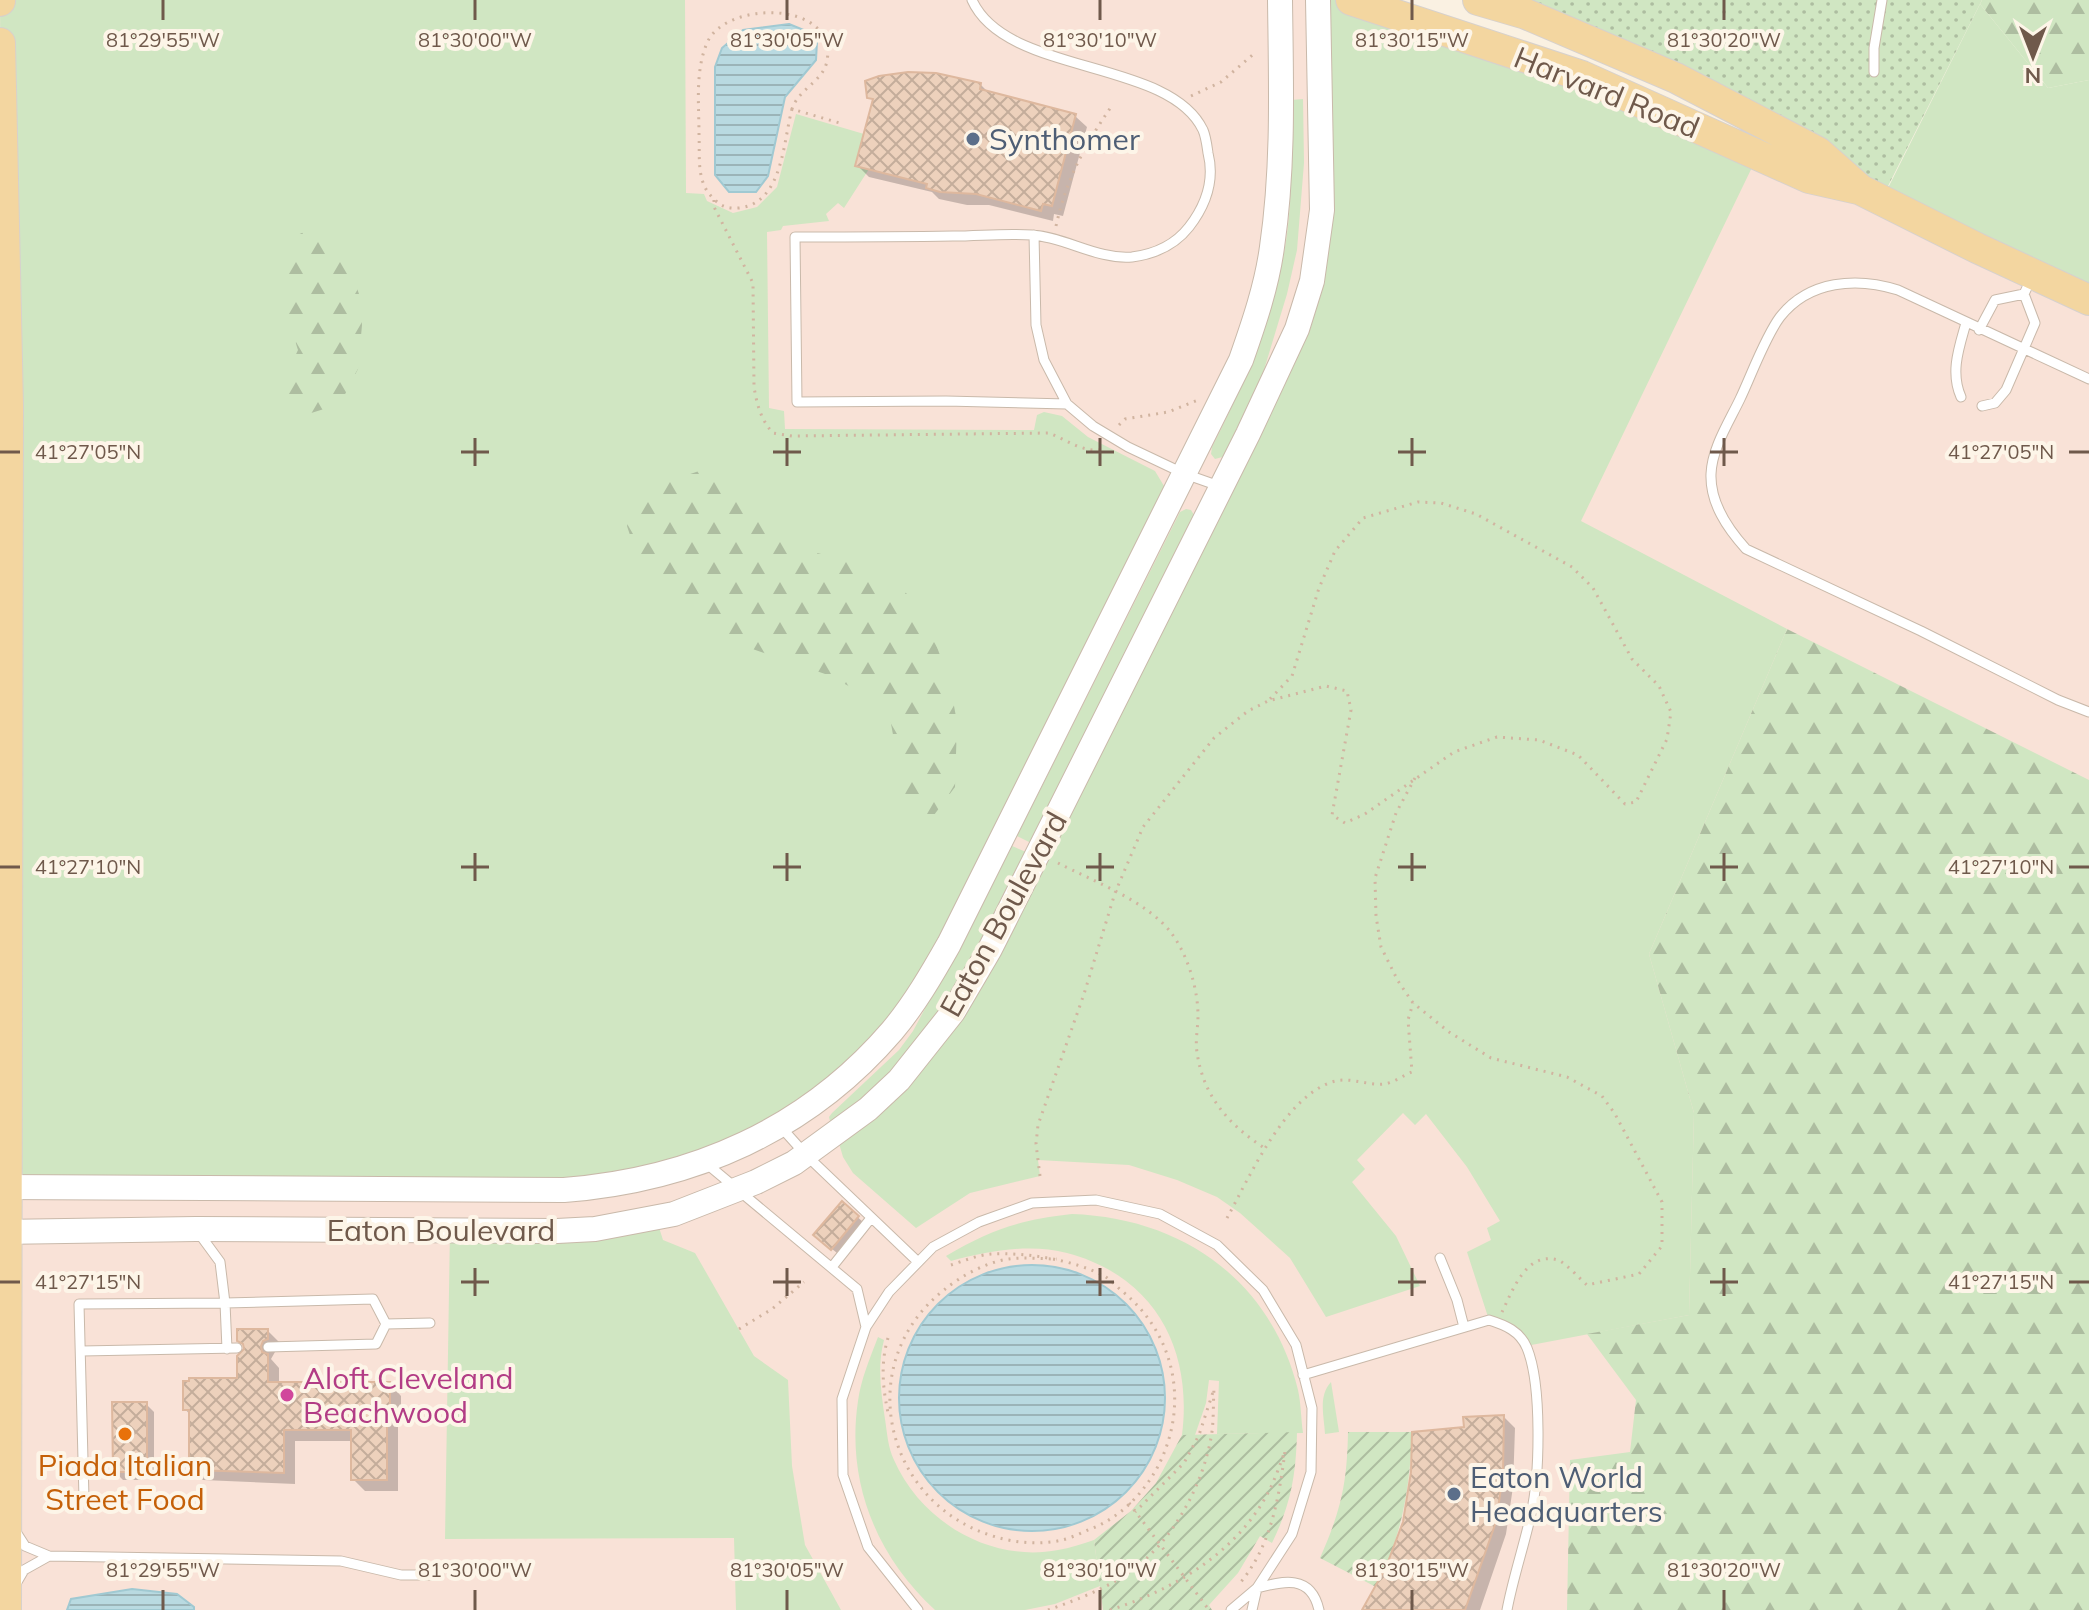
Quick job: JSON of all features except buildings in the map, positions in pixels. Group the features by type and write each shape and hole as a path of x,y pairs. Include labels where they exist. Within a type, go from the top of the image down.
{"main road":[{"name":"Harvard Road","path":"1351,0 1582,76 1809,178 1861,190"},
{"name":"Harvard Road","path":"1478,0 1526,14 1676,78 1818,152 1861,190 2028,284 2089,300"},
{"path":"0,43 8,390 4,530 2,1227 6,1606"}],"street":[{"name":"Eaton Boulevard","path":"3,1187 564,1190 618,1184 704,1162 738,1148 780,1126 820,1099 857,1068 893,1030 949,944 1241,360 1255,321 1270,261 1281,157 1280,0"},
{"name":"Eaton Boulevard","path":"2,1227 595,1229 674,1214 740,1189 794,1163 868,1109 899,1080 953,1012 972,981 1222,487 1297,329 1312,281 1322,210 1318,0"}],"lane":[{"path":"972,0 983,20 1013,42 1151,88 1182,105 1202,129 1210,159 1210,185 1202,210 1182,236 1158,252 1129,257 1034,235 795,237 797,402 1067,404"},
{"path":"1874,72 1874,48 1882,0"},
{"path":"1034,235 1036,325 1044,360 1067,404 1093,426 1185,474 1222,487"},
{"path":"2089,379 1898,290 1875,283 1834,284 1814,291 1780,317 1719,444 1711,472 1713,495 1727,529 1746,549 1921,631 2058,700 2089,712"},
{"path":"1979,330 1995,300 2028,284 2035,323 2006,390 1995,403 1982,406"},
{"path":"1961,397 1955,377 1958,350 1966,323"},
{"path":"780,1126 806,1155 917,1261"},
{"path":"704,1162 857,1289 866,1327"},
{"path":"915,1609 868,1547 843,1475 842,1399 866,1327 889,1292 933,1247 979,1222 1032,1203 1096,1200 1160,1214 1217,1245 1263,1290 1296,1345 1312,1408 1311,1472 1292,1534 1257,1588 1231,1610"},
{"path":"832,1267 871,1218"},
{"path":"82,1351 232,1348 220,1262 196,1229"},
{"path":"1440,1258 1464,1327"},
{"path":"84,1499 79,1304 373,1299 386,1324"},
{"path":"1303,1375 1489,1320 1509,1326 1526,1346 1534,1375 1538,1448 1532,1512 1507,1610"},
{"path":"386,1324 430,1323"},
{"path":"268,1347 376,1344 386,1324"},
{"path":"4,1492 25,1546 49,1556 341,1561 401,1575 439,1575"},
{"path":"6,1606 24,1570 49,1556"},
{"path":"1257,1588 1282,1581 1293,1582 1313,1594 1319,1610"},
{"path":"1252,1610 1257,1588"}],"path":[{"path":"774,10 806,16 821,29 828,48 827,64 823,74 796,99 792,109 776,182 763,198 746,207 731,209 720,205 705,190 700,174 700,64 708,40 726,24 745,14 774,10"},
{"path":"1191,96 1221,82 1256,52"},
{"path":"1056,226 1067,182 1083,149 1113,104"},
{"path":"792,109 843,124"},
{"path":"714,200 714,207 753,283 756,403 765,424 773,433 792,436 1049,433 1085,450 1103,449"},
{"path":"1117,426 1125,419 1168,412 1198,400"},
{"path":"1040,1176 1036,1144 1038,1125 1115,893 1143,827 1214,738 1248,711 1268,701 1326,686 1347,691 1351,710 1332,815 1345,823 1365,814 1454,752 1497,737 1539,740 1578,755 1625,804 1636,802 1667,739 1671,712 1659,686 1632,659 1593,588 1572,567 1476,514 1441,503 1418,502 1363,518 1335,551 1319,588 1292,676 1268,701"},
{"path":"1417,775 1396,813 1375,878 1381,947 1398,981 1413,1003 1449,1032 1491,1058 1567,1077 1602,1096 1615,1114 1662,1202 1662,1246 1639,1274 1587,1285 1558,1260 1537,1260 1524,1270 1496,1322"},
{"path":"1055,861 1149,911 1172,934 1191,973 1198,1012 1197,1052 1205,1083 1222,1114 1239,1132 1266,1149"},
{"path":"1227,1218 1266,1149 1299,1102 1330,1082 1352,1080 1384,1084 1412,1072 1408,1020 1413,1003"},
{"path":"888,1338 883,1355 884,1394 907,1470 935,1505 972,1530 1015,1542 1060,1541 1106,1523 1144,1491 1168,1448 1176,1399 1167,1350 1142,1307 1104,1276 1057,1259 990,1254 951,1265"},
{"path":"892,1428 890,1384 901,1341 926,1304 961,1276 1008,1259 1057,1259"},
{"path":"739,1329 772,1309 804,1282"},
{"path":"1048,1610 1100,1589 1132,1570 1159,1544 1181,1515 1203,1471 1212,1434 1214,1389 1199,1435 1184,1463 1135,1512"},
{"path":"1110,1610 1186,1579 1242,1530 1268,1493 1285,1451 1279,1500 1266,1539 1244,1578 1234,1589"},
{"path":"1129,1503 1209,1610"}],"shaded area":[{"path":"0,0 1351,0 1582,76 2089,300 2089,1610 0,1610"}],"green space":[{"path":"0,0 685,0 686,193 704,194 707,201 733,213 757,207 777,187 796,114 864,134 856,166 869,169 844,208 838,203 826,214 829,221 783,226 781,230 767,232 769,408 784,411 785,429 1034,430 1037,415 1044,412 1062,416 1088,437 1155,471 1164,486 1161,500 925,985 780,1126 605,1187 7,1187"},
{"path":"1318,0 1351,0 1758,155 1581,521 1787,629 1649,954 1694,1113 1689,1315 1526,1346 1509,1326 1489,1320 1467,1252 1491,1240 1487,1228 1500,1221 1467,1167 1426,1114 1415,1125 1403,1113 1357,1160 1365,1169 1352,1182 1396,1236 1420,1286 1326,1317 1290,1258 1240,1213 1217,1197 1177,1180 1129,1165 1038,1160 1040,1176 970,1193 916,1228 853,1173 843,1157 836,1133 953,1012 1312,281"},
{"path":"1478,0 1982,0 1881,200 1818,152"},
{"path":"1982,0 2089,0 2089,80 2048,88 1980,4"},
{"path":"1980,4 2048,88 2089,80 2089,300 1882,200"},
{"path":"1303,99 1304,163 1297,250 1287,294 1260,383 1226,456 1215,459 1211,454 1212,447 1248,370 1276,290 1289,217 1291,100"},
{"path":"312,228 320,231 348,263 359,294 362,325 358,369 340,404 308,414 276,404 298,350 283,291 283,260 287,247 295,237"},
{"path":"699,471 735,482 773,528 817,553 871,566 904,590 929,626 949,679 957,722 955,787 925,827 903,790 888,707 828,675 744,646 651,575 635,550 627,526 644,474 667,482"},
{"path":"1186,509 1194,515 1031,843 1017,836 1180,512"},
{"path":"1787,629 2089,780 2089,1610 1567,1610 1570,1460 1630,1452 1636,1400 1587,1334 1689,1315 1694,1113 1649,954"},
{"path":"1012,846 1026,852 966,971 930,1028 887,1079 834,1122 830,1121 832,1113 899,1050 913,1031"},
{"path":"1072,1214 1112,1218 1185,1242 1216,1262 1244,1287 1267,1317 1285,1351 1298,1390 1303,1433 1217,1434 1219,1381 1209,1380 1206,1403 1195,1435 1182,1435 1184,1403 1181,1373 1173,1345 1161,1320 1145,1298 1123,1279 1097,1264 1067,1253 1024,1248 951,1261 946,1256 1007,1227"},
{"path":"656,1218 663,1240 695,1253 754,1356 788,1380 792,1466 805,1545 841,1610 736,1610 734,1538 445,1539 450,1229"},
{"path":"878,1337 884,1340 880,1379 890,1450 906,1482 922,1502 961,1533 984,1544 1008,1550 1058,1550 1094,1540 1100,1586 1055,1604 1025,1610 935,1610 914,1589 896,1566 870,1515 857,1460 855,1431 859,1393"},
{"path":"1331,1382 1339,1432 1325,1434 1323,1400"},
{"path":"1297,1432 1291,1489 1272,1543 1260,1536 1238,1573 1209,1605 1212,1610 1103,1610 1094,1540 1131,1511 1156,1483 1182,1435"},
{"path":"1348,1432 1412,1432 1403,1512 1376,1587 1320,1558 1342,1497"}],"water":[{"path":"789,24 804,30 817,42 816,60 785,97 768,176 756,192 729,192 715,175 715,67 722,48 743,30"},
{"path":"1019,1265 1045,1265 1083,1275 1106,1287 1126,1304 1143,1324 1155,1347 1163,1372 1163,1424 1155,1449 1143,1472 1126,1492 1106,1509 1083,1521 1058,1529 1019,1531 969,1515 948,1501 929,1482 915,1461 905,1437 899,1411 899,1385 915,1335 929,1314 948,1295 969,1281 993,1271"},
{"path":"132,1589 177,1594 194,1610 67,1610 71,1599"}],"place":[{"name":"Synthomer","path":"973,139"},
{"name":"Aloft Cleveland Beachwood","path":"287,1395"},
{"name":"Piada Italian Street Food","path":"125,1434"},
{"name":"Eaton World Headquarters","path":"1454,1494"}]}
